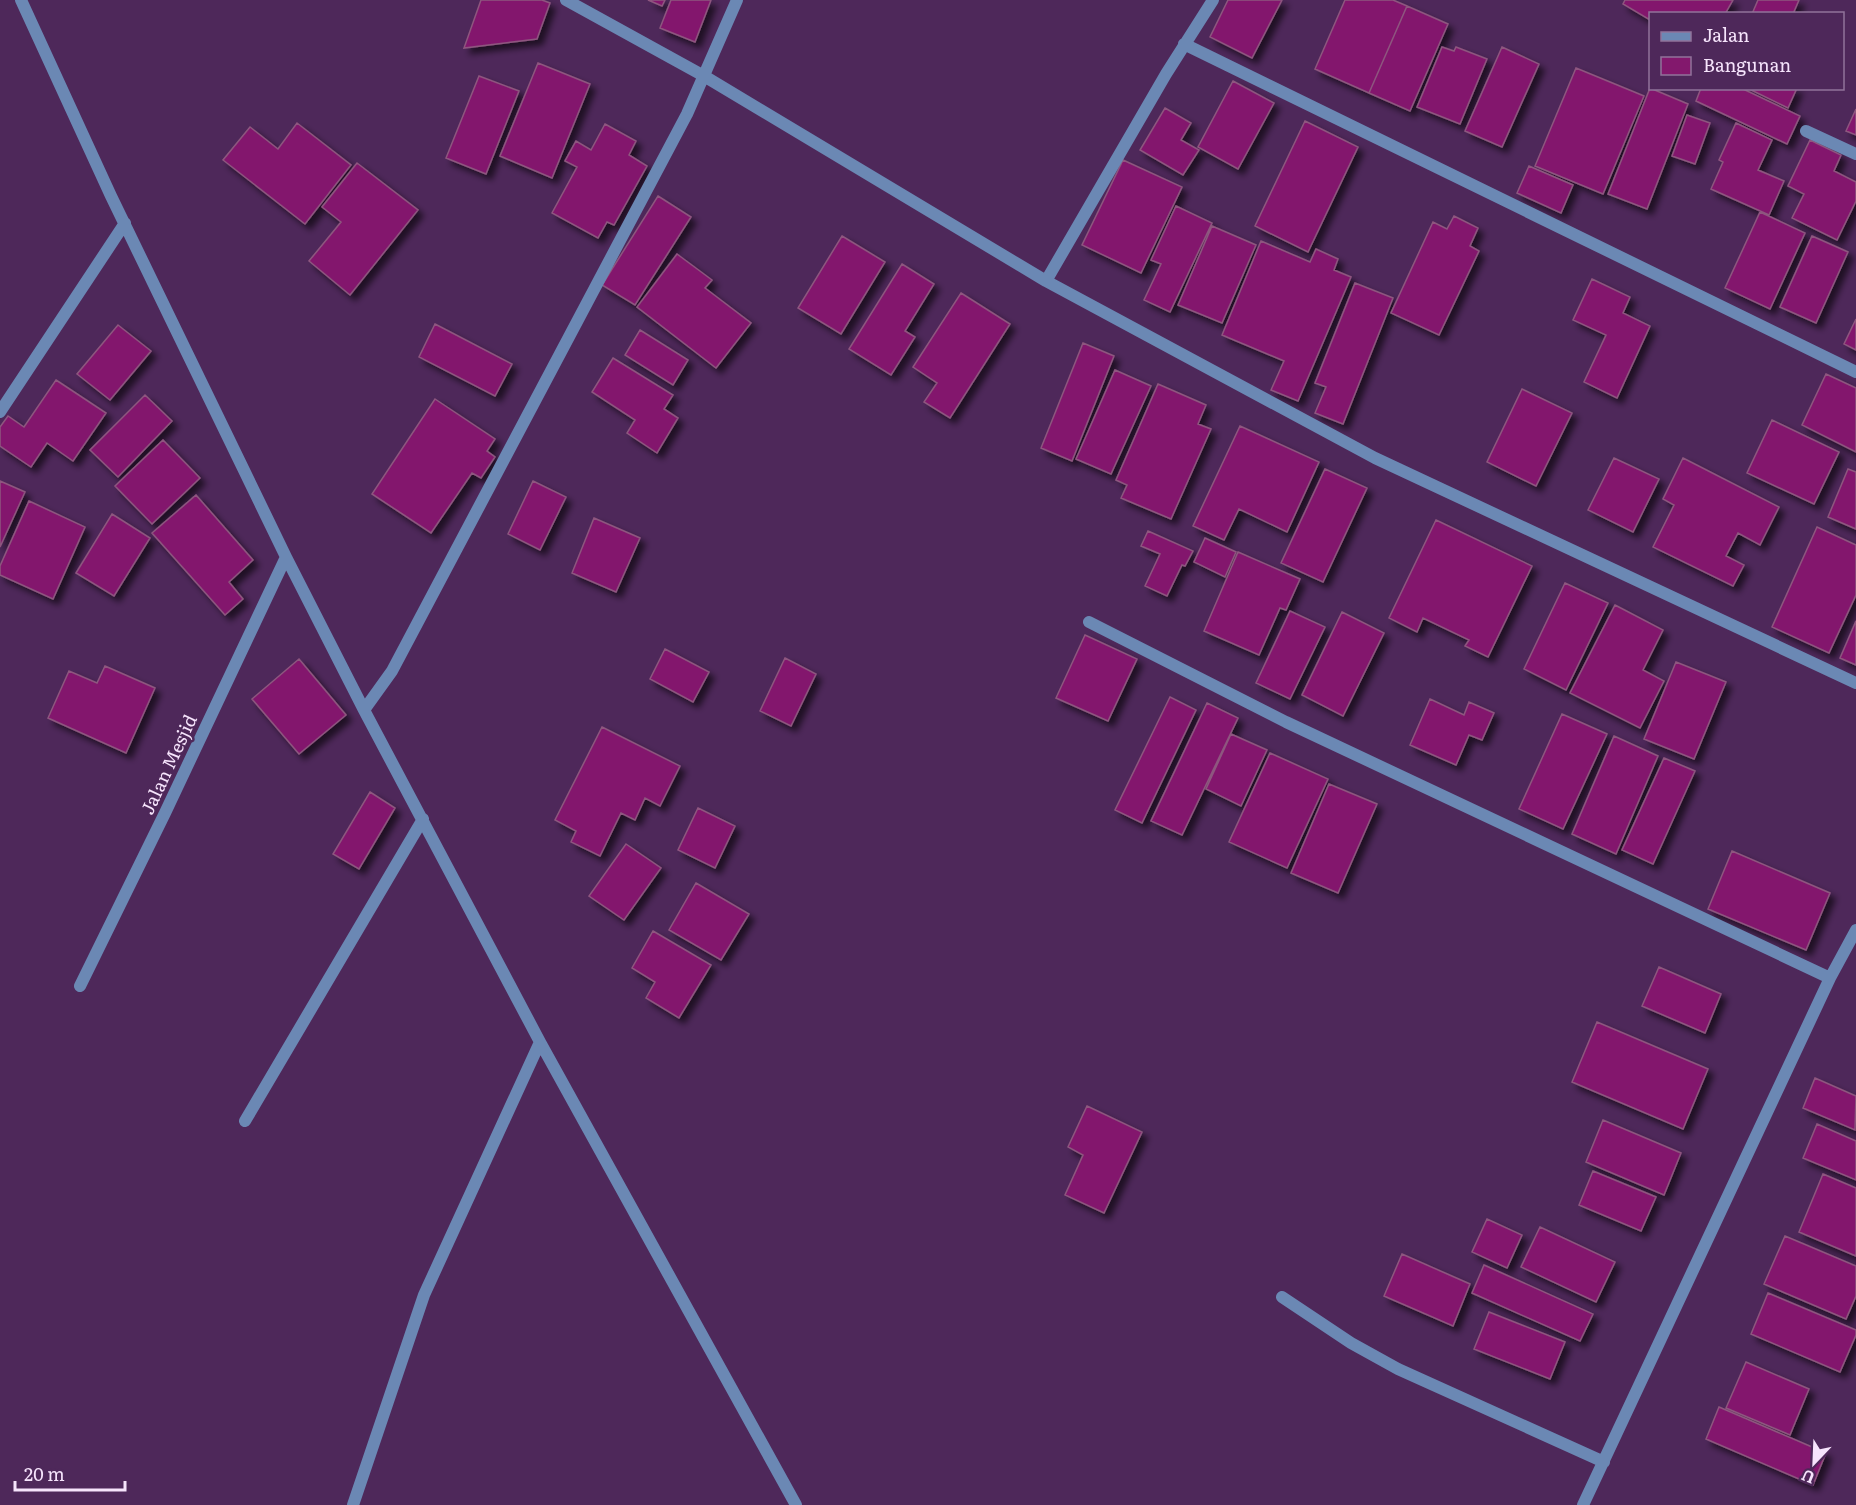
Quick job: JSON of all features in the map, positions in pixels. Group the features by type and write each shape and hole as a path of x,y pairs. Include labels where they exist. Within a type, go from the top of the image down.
{"street":[{"path":"21,0 125,223 286,557 364,710 540,1042 796,1505"},
{"path":"567,0 704,76 1046,282 1375,459 1856,682"},
{"path":"364,710 392,671 687,114 737,0"},
{"path":"1046,282 1184,44 1213,0"},
{"path":"1184,44 1856,372"},
{"path":"1806,131 1856,154"},
{"path":"0,412 125,223"},
{"name":"Jalan Mesjid","path":"80,986 286,557"},
{"path":"1089,622 1286,722 1830,978"},
{"path":"245,1121 423,819"},
{"path":"1583,1505 1830,978 1856,930"},
{"path":"354,1505 424,1295 540,1042"},
{"path":"1281,1298 1351,1343 1398,1369 1604,1462"}],"building":[{"path":"481,0 542,0 550,3 537,39 464,48"},
{"path":"648,0 665,0 662,6"},
{"path":"671,0 711,0 695,42 660,28"},
{"path":"1228,0 1282,0 1252,58 1210,37"},
{"path":"1345,0 1393,0 1407,6 1369,93 1315,69"},
{"path":"1625,0 1733,0 1726,12 1649,12 1649,19 1623,4"},
{"path":"1758,0 1799,0 1794,12 1753,12"},
{"path":"1407,6 1448,24 1410,111 1369,93"},
{"path":"1442,47 1454,51 1456,47 1487,59 1460,124 1417,107"},
{"path":"1502,47 1539,64 1502,147 1465,131"},
{"path":"538,63 590,84 552,178 500,156"},
{"path":"1576,68 1644,96 1603,194 1535,166"},
{"path":"479,76 519,91 486,174 446,158"},
{"path":"1233,81 1274,103 1238,169 1198,147"},
{"path":"1649,90 1655,90 1688,104 1647,209 1608,194"},
{"path":"1700,90 1745,90 1800,116 1787,144 1696,101"},
{"path":"1751,90 1796,90 1788,108"},
{"path":"1165,108 1191,123 1181,140 1199,150 1183,175 1140,150"},
{"path":"1856,109 1856,135 1846,131"},
{"path":"1687,115 1710,123 1695,164 1672,156"},
{"path":"1305,121 1358,147 1308,252 1255,226"},
{"path":"297,123 351,165 305,224 223,160 250,127 278,149"},
{"path":"1736,123 1772,140 1758,170 1784,181 1769,215 1711,189 1723,162 1719,160"},
{"path":"605,124 636,141 629,155 647,166 614,225 607,222 598,238 552,213 577,167 565,161 576,141 591,150"},
{"path":"1810,140 1841,155 1834,171 1856,182 1856,201 1837,240 1792,218 1804,194 1788,186"},
{"path":"1123,160 1182,187 1141,273 1082,245"},
{"path":"357,163 418,210 350,295 309,261 341,222 322,207"},
{"path":"1529,166 1573,185 1561,213 1517,193"},
{"path":"658,196 691,217 635,305 602,285"},
{"path":"1176,206 1212,223 1170,312 1144,300 1161,264 1151,260"},
{"path":"1760,212 1805,233 1770,309 1725,288"},
{"path":"1454,216 1478,228 1470,246 1479,251 1439,335 1391,313 1433,222 1447,229"},
{"path":"1212,226 1256,245 1222,323 1178,305"},
{"path":"842,236 885,262 841,334 798,308"},
{"path":"1812,236 1848,252 1816,323 1780,307"},
{"path":"1261,241 1310,262 1316,249 1338,259 1334,270 1351,277 1298,401 1271,390 1284,361 1222,335"},
{"path":"677,254 712,280 705,288 751,323 716,368 637,307"},
{"path":"902,264 934,284 905,331 915,337 891,375 849,349"},
{"path":"1592,279 1630,297 1623,313 1650,326 1617,398 1584,382 1606,335 1573,320"},
{"path":"1355,283 1393,298 1343,424 1315,413 1326,387 1315,383"},
{"path":"961,293 1010,324 950,418 924,402 937,383 913,367"},
{"path":"1856,319 1856,350 1844,344"},
{"path":"435,324 512,364 495,396 419,357"},
{"path":"118,325 151,351 110,400 77,374"},
{"path":"640,330 688,360 673,385 625,355"},
{"path":"1083,343 1114,356 1072,461 1041,448"},
{"path":"613,358 673,395 664,409 678,418 657,453 627,433 635,420 592,392"},
{"path":"1115,370 1151,386 1111,474 1076,459"},
{"path":"1826,374 1856,388 1856,452 1802,425"},
{"path":"56,380 106,413 73,461 47,443 31,467 0,446 0,427 8,416 24,427"},
{"path":"1158,384 1206,405 1198,424 1211,429 1171,519 1121,498 1127,485 1116,480"},
{"path":"1522,389 1572,413 1536,486 1487,462"},
{"path":"145,395 172,421 118,477 90,450"},
{"path":"435,399 495,439 487,451 495,457 481,478 472,473 431,533 372,494"},
{"path":"1772,420 1839,452 1814,504 1747,473"},
{"path":"1240,426 1319,462 1287,532 1239,509 1224,540 1193,526"},
{"path":"163,440 200,478 152,524 115,486"},
{"path":"1614,458 1659,479 1633,532 1588,510"},
{"path":"1683,458 1779,507 1760,545 1738,533 1726,556 1744,565 1733,586 1653,547 1674,505 1663,499"},
{"path":"1325,469 1367,488 1323,582 1281,563"},
{"path":"1848,469 1856,472 1856,529 1828,517"},
{"path":"0,481 25,492 0,547"},
{"path":"533,481 566,497 540,550 508,534"},
{"path":"196,495 253,560 229,582 243,599 225,615 152,533"},
{"path":"29,501 85,527 53,599 0,575 0,566"},
{"path":"112,514 150,538 114,596 76,573"},
{"path":"594,518 640,538 616,592 572,573"},
{"path":"1436,520 1532,566 1488,657 1465,646 1469,640 1423,618 1417,632 1389,618"},
{"path":"1817,527 1856,545 1856,595 1829,653 1772,627"},
{"path":"1148,531 1193,551 1185,566 1182,565 1167,596 1145,586 1160,554 1141,546"},
{"path":"1205,538 1236,552 1225,577 1194,562"},
{"path":"1238,552 1300,579 1286,610 1280,608 1259,655 1204,631"},
{"path":"1565,583 1608,603 1566,690 1524,669"},
{"path":"1615,605 1663,630 1643,670 1664,681 1640,728 1570,693"},
{"path":"1290,611 1325,627 1290,699 1256,683"},
{"path":"1342,612 1384,633 1343,716 1302,695"},
{"path":"1856,621 1856,665 1840,658"},
{"path":"1085,635 1137,659 1108,721 1056,698"},
{"path":"665,649 709,672 693,702 650,679"},
{"path":"785,658 816,674 791,726 760,711"},
{"path":"299,659 346,715 299,754 252,699"},
{"path":"1676,662 1726,682 1694,759 1644,739"},
{"path":"105,666 155,688 126,753 48,718 69,671 97,683"},
{"path":"1170,697 1196,710 1142,823 1115,810"},
{"path":"1430,699 1464,715 1469,702 1494,713 1482,740 1469,735 1456,765 1410,745"},
{"path":"1207,703 1238,718 1182,835 1151,821"},
{"path":"1562,714 1607,734 1563,829 1519,809"},
{"path":"602,727 680,766 660,806 645,798 635,820 621,813 600,856 571,842 576,831 555,820"},
{"path":"1231,734 1267,750 1241,806 1206,789"},
{"path":"1614,736 1658,756 1616,854 1572,834"},
{"path":"1270,753 1328,779 1287,868 1229,842"},
{"path":"1664,758 1695,771 1653,864 1622,850"},
{"path":"1329,784 1377,804 1338,893 1291,873"},
{"path":"370,792 395,808 359,869 333,854"},
{"path":"698,808 735,826 715,868 678,850"},
{"path":"626,844 661,868 624,920 589,896"},
{"path":"1732,851 1830,893 1806,950 1708,909"},
{"path":"696,883 749,914 721,960 669,930"},
{"path":"653,931 711,965 679,1018 646,998 655,982 632,968"},
{"path":"1659,967 1721,994 1705,1033 1642,1006"},
{"path":"1597,1022 1708,1069 1683,1129 1572,1082"},
{"path":"1815,1078 1856,1096 1855,1130 1803,1108"},
{"path":"1087,1106 1142,1132 1104,1213 1065,1195 1083,1155 1068,1147"},
{"path":"1603,1120 1681,1153 1664,1195 1586,1162"},
{"path":"1817,1124 1856,1141 1856,1180 1803,1158"},
{"path":"1593,1171 1656,1197 1641,1231 1579,1205"},
{"path":"1823,1174 1856,1188 1856,1256 1799,1232"},
{"path":"1487,1219 1522,1235 1507,1268 1472,1252"},
{"path":"1540,1227 1615,1262 1596,1302 1521,1267"},
{"path":"1785,1236 1856,1266 1856,1296 1846,1319 1764,1284"},
{"path":"1402,1254 1470,1284 1453,1326 1384,1296"},
{"path":"1484,1265 1593,1314 1580,1341 1472,1293"},
{"path":"1768,1293 1856,1330 1840,1372 1751,1334"},
{"path":"1489,1312 1565,1342 1550,1379 1474,1349"},
{"path":"1746,1362 1809,1389 1790,1435 1726,1408"},
{"path":"1719,1407 1826,1453 1813,1485 1706,1439"}]}
